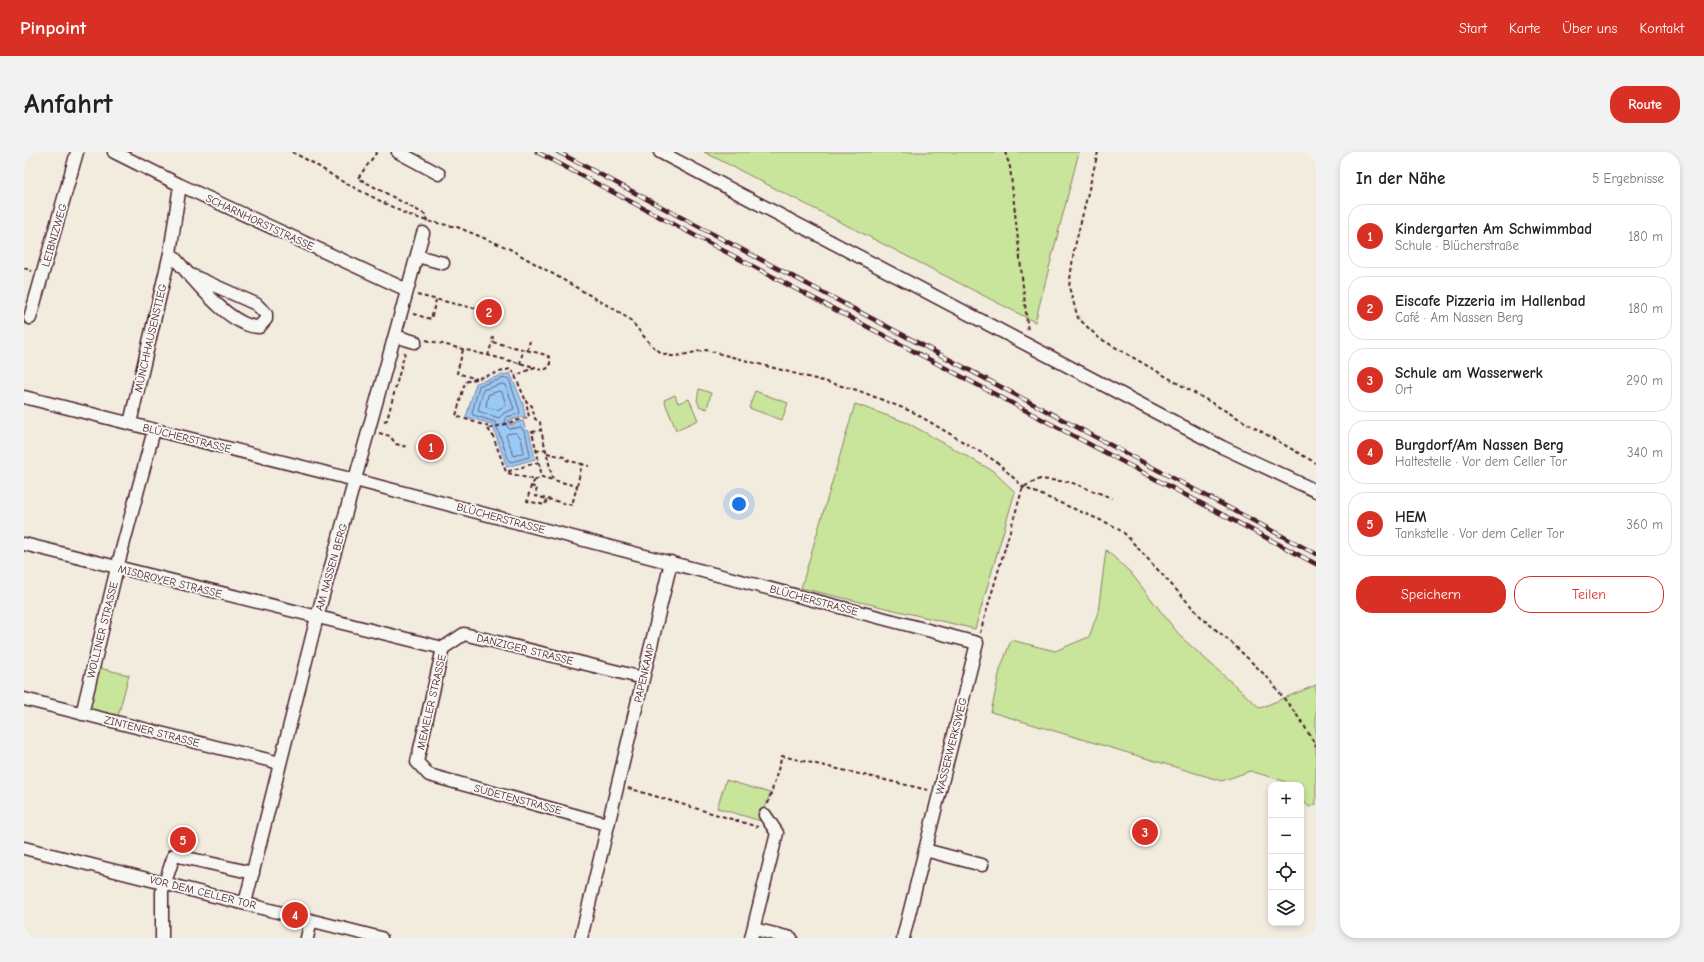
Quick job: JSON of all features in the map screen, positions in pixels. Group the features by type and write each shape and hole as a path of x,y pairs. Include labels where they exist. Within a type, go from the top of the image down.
{"street":[{"name":"LEIBNIZWEG","path":"30,318 77,152"},
{"name":"SCHARNHORSTSTRASSE","path":"114,152 180,185 407,290"},
{"path":"398,152 439,174"},
{"path":"660,152 1222,447 1316,491"},
{"name":"MÜNCHHAUSENSTIEG","path":"130,423 170,253 180,185"},
{"name":"AM NASSEN BERG","path":"245,903 317,617 423,233"},
{"path":"170,253 191,275 212,301 241,322 254,327 259,327 266,319 266,314 262,308 256,304 191,275"},
{"path":"417,256 443,263"},
{"path":"395,336 416,340"},
{"name":"BLÜCHERSTRASSE","path":"24,397 356,480 977,643"},
{"name":"WOLLINER STRASSE","path":"82,714 117,568 154,430"},
{"name":"MISDROYER STRASSE","path":"24,544 317,617"},
{"name":"PAPENKAMP","path":"580,938 671,562"},
{"path":"317,617 443,648"},
{"name":"DANZIGER STRASSE","path":"443,648 464,634 643,678"},
{"name":"WASSERWERKSWEG","path":"903,938 977,643"},
{"name":"MEMELER STRASSE","path":"429,775 417,762 443,648"},
{"name":"ZINTENER STRASSE","path":"24,699 280,763"},
{"name":"SUDETENSTRASSE","path":"429,775 607,824"},
{"path":"765,815 777,833 752,934 791,938"},
{"name":"VOR DEM CELLER TOR","path":"24,848 381,938"},
{"path":"925,850 982,865"},
{"path":"162,938 162,892 174,855 253,873"},
{"path":"307,938 311,920"}],"path":[{"path":"292,152 343,182 406,214 427,221 457,227 508,248 619,312 630,321 654,348 663,354 673,356 706,350 857,390 913,412 997,462 1023,487 1112,525 1124,533 1203,619 1232,643 1269,679 1302,722 1316,746"},
{"path":"377,152 358,178 426,214 427,221"},
{"path":"1005,152 1010,167 1019,238 1029,347"},
{"path":"1098,152 1074,250 1069,287 1078,318 1099,338 1316,463"},
{"path":"407,290 413,294 486,311"},
{"path":"412,313 431,319 436,300"},
{"path":"411,308 411,321"},
{"path":"488,356 494,336"},
{"path":"369,429 387,420 416,340 543,370 550,366 550,358 547,355 492,342"},
{"path":"528,351 530,341"},
{"path":"463,350 457,374 476,379"},
{"path":"520,364 523,350"},
{"path":"515,376 535,367"},
{"path":"465,382 512,369 526,401 529,417"},
{"path":"467,376 456,416 490,428 529,417 540,422 553,480"},
{"path":"526,401 532,406 535,419"},
{"path":"490,428 506,472"},
{"path":"369,429 390,436 396,444 407,447"},
{"path":"541,430 532,432 542,477"},
{"path":"536,451 546,449"},
{"path":"547,453 564,457 566,460 589,466"},
{"path":"506,472 539,462"},
{"path":"531,486 537,488 535,496 572,505 582,464"},
{"path":"506,472 535,480"},
{"path":"547,499 545,505 527,501 531,486 535,480 542,477 577,486"},
{"path":"977,643 1023,487 1040,479 1070,482 1112,498"},
{"path":"765,815 782,756 939,792"},
{"path":"617,785 777,833"}],"green space":[{"path":"704,152 1079,152 1035,322"},
{"path":"699,389 711,393 707,409 699,406 697,401"},
{"path":"755,391 788,403 782,420 749,408"},
{"path":"675,395 678,403 689,399 698,420 676,430 664,400"},
{"path":"855,404 908,423 993,471 1015,492 975,629 801,588"},
{"path":"1106,550 1130,572 1181,637 1260,708 1316,685 1316,804 1309,807 1304,802 1304,782 1285,782 1250,771 1222,781 991,712 1000,670 1011,640 1055,651 1089,637 1098,612"},
{"path":"95,667 129,675 117,720 84,712"},
{"path":"726,780 770,793 761,821 717,808"}],"water":[{"path":"510,373 523,404 525,416 508,421 510,425 523,421 526,430 529,431 535,459 507,467 492,424 466,417 476,383"}],"railway":[{"path":"537,152 1316,564"},
{"path":"558,152 1316,554"}],"place":[{"name":"Eiscafe Pizzeria im Hallenbad","path":"489,312"},
{"name":"Kindergarten Am Schwimmbad","path":"431,447"},
{"name":"Schule am Wasserwerk","path":"1145,832"},
{"name":"HEM","path":"183,840"},
{"name":"Burgdorf/Am Nassen Berg","path":"295,915"}]}
